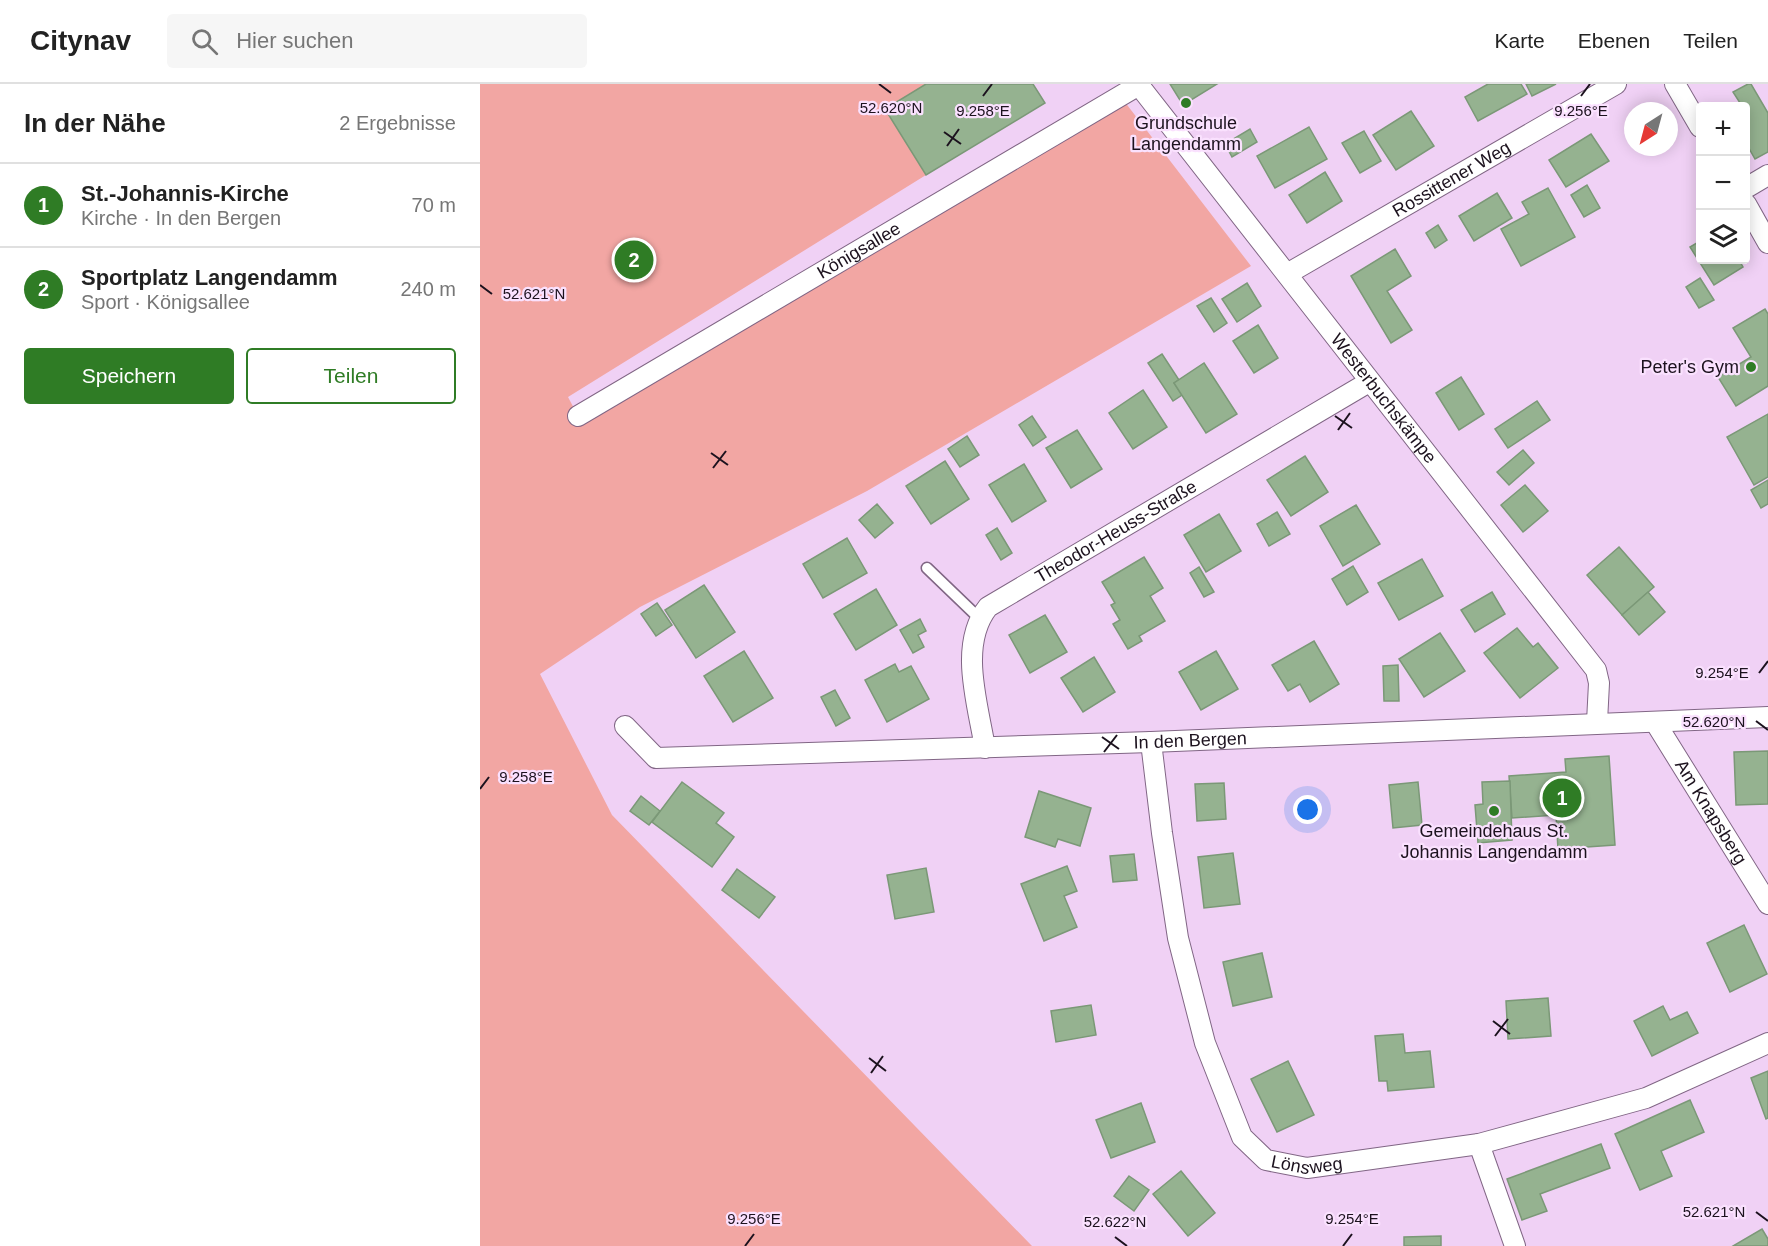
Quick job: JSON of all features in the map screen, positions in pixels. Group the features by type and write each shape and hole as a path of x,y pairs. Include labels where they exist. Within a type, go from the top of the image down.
{"street":[{"name":"Rossittener Weg","path":"1287,274 1616,84"},
{"path":"1675,84 1696,120"},
{"name":"Westerbuchskämpe","path":"1139,85 1369,382 1596,669 1599,683 1597,722"},
{"name":"Königsallee","path":"578,416 1139,85"},
{"path":"1750,186 1768,175"},
{"path":"1749,210 1768,243"},
{"name":"Theodor-Heuss-Straße","path":"979,618 999,598 1369,382"},
{"path":"979,618 973,634 971,653 985,748"},
{"name":"In den Bergen","path":"625,726 656,758 1151,742 1597,722 1768,717"},
{"name":"Am Knapsberg","path":"1655,722 1768,904"},
{"name":"Lönsweg","path":"1151,742 1178,938 1205,1043 1242,1137 1266,1160 1307,1168 1479,1144 1646,1098 1768,1042"},
{"path":"1479,1144 1515,1246"}],"lane":[{"path":"927,568 979,618"}],"shaded area":[{"path":"480,84 926,84 885,109 926,175 568,397 578,416 1121,97 1251,266 867,491 640,607 540,674 612,815 1032,1246 480,1246"}],"building":[{"path":"926,84 1033,84 1045,103 926,175 885,109"},
{"path":"1170,84 1217,84 1183,105"},
{"path":"1488,84 1521,84 1527,94 1478,121 1465,97"},
{"path":"1526,84 1556,84 1532,96"},
{"path":"1751,84 1768,113 1768,152 1755,159 1750,150 1750,102 1739,102 1733,92"},
{"path":"1411,111 1434,146 1396,170 1373,135"},
{"path":"1309,127 1327,159 1275,188 1257,156"},
{"path":"1250,129 1257,142 1232,157 1225,144"},
{"path":"1364,131 1381,161 1360,173 1342,143"},
{"path":"1591,134 1609,161 1566,187 1549,160"},
{"path":"1325,172 1342,201 1307,223 1289,195"},
{"path":"1587,185 1600,208 1584,217 1571,195"},
{"path":"1548,188 1575,237 1521,266 1501,229 1529,214 1522,202"},
{"path":"1497,193 1512,218 1474,241 1459,216"},
{"path":"1438,225 1447,240 1435,248 1426,233"},
{"path":"1696,243 1696,256 1690,247"},
{"path":"1395,249 1411,276 1387,291 1412,330 1391,343 1351,276"},
{"path":"1701,264 1741,264 1743,267 1714,285"},
{"path":"1700,278 1714,300 1699,308 1686,287"},
{"path":"1247,283 1261,306 1237,322 1222,299"},
{"path":"1211,298 1227,323 1214,332 1197,306"},
{"name":"Peter's Gym","path":"1765,309 1768,314 1768,386 1736,406 1718,377 1751,357 1733,328"},
{"path":"1258,325 1278,358 1254,373 1233,341"},
{"path":"1162,354 1179,380 1174,383 1182,395 1173,401 1148,363"},
{"path":"1204,363 1237,414 1206,433 1174,383"},
{"path":"1461,377 1484,414 1459,430 1436,393"},
{"path":"1143,390 1167,427 1133,449 1109,413"},
{"path":"1537,401 1550,420 1508,448 1495,429"},
{"path":"1768,414 1768,477 1754,485 1727,437"},
{"path":"1032,416 1046,437 1033,446 1019,425"},
{"path":"1077,430 1102,469 1071,488 1046,448"},
{"path":"967,436 979,455 960,467 948,449"},
{"path":"1523,450 1534,463 1509,485 1497,472"},
{"path":"1305,456 1328,492 1291,516 1267,480"},
{"path":"945,461 969,499 931,524 906,486"},
{"path":"1024,464 1046,501 1012,522 989,485"},
{"path":"1768,480 1768,504 1761,508 1751,490"},
{"path":"1525,485 1548,511 1523,532 1501,505"},
{"path":"877,504 893,523 875,538 859,520"},
{"path":"1356,505 1380,544 1343,566 1320,526"},
{"path":"1277,512 1290,534 1269,546 1257,524"},
{"path":"1219,514 1241,551 1206,572 1184,535"},
{"path":"997,528 1012,553 1001,560 986,535"},
{"path":"847,538 867,573 823,598 803,564"},
{"path":"1619,547 1654,587 1622,615 1587,575"},
{"path":"1144,557 1163,588 1150,596 1165,621 1139,636 1142,641 1128,649 1113,624 1120,620 1111,605 1115,603 1102,582"},
{"path":"1422,559 1443,596 1399,620 1378,583"},
{"path":"1353,566 1368,592 1347,605 1332,579"},
{"path":"1199,567 1214,592 1204,597 1190,573"},
{"path":"704,585 735,632 696,658 665,610"},
{"path":"876,589 897,625 856,650 834,614"},
{"path":"1492,592 1505,614 1475,632 1461,610"},
{"path":"1648,592 1665,612 1639,635 1622,615"},
{"path":"657,603 672,625 656,636 641,614"},
{"path":"1045,615 1067,652 1030,673 1009,635"},
{"path":"920,619 926,631 918,635 924,647 913,653 900,630"},
{"path":"1517,628 1533,647 1538,643 1558,668 1520,698 1484,653"},
{"path":"1440,633 1465,671 1424,697 1399,659"},
{"path":"1314,641 1339,684 1310,702 1300,684 1288,691 1272,665"},
{"path":"744,651 773,698 733,722 704,676"},
{"path":"1216,651 1238,689 1201,710 1179,672"},
{"path":"1094,657 1115,692 1083,712 1061,678"},
{"path":"895,664 899,672 911,666 929,699 887,722 865,680"},
{"path":"1398,665 1399,701 1384,701 1383,666"},
{"path":"835,690 850,718 836,726 821,697"},
{"path":"1768,751 1768,804 1736,805 1734,752"},
{"path":"1609,756 1615,845 1558,849 1556,815 1512,818 1509,776 1566,772 1565,759"},
{"name":"Gemeindehaus St. Johannis Langendamm","path":"1510,781 1512,840 1478,843 1475,805 1483,804 1482,782"},
{"path":"682,782 724,813 716,823 734,837 712,867 652,822"},
{"path":"1418,782 1422,825 1393,828 1389,785"},
{"path":"1224,783 1226,819 1197,821 1195,784"},
{"path":"1039,791 1091,808 1080,846 1058,839 1055,847 1025,837"},
{"path":"641,796 660,811 649,825 630,811"},
{"path":"1233,853 1240,904 1204,908 1198,857"},
{"path":"1134,854 1137,880 1113,882 1110,856"},
{"path":"1067,866 1077,891 1064,896 1077,927 1044,941 1021,884"},
{"path":"926,868 934,912 895,919 887,875"},
{"path":"737,869 775,897 759,918 722,890"},
{"path":"1744,925 1767,974 1730,992 1707,943"},
{"path":"1262,953 1272,997 1233,1006 1223,962"},
{"path":"1548,998 1551,1036 1508,1039 1506,1001"},
{"path":"1091,1005 1096,1035 1056,1042 1051,1011"},
{"path":"1663,1006 1670,1020 1687,1012 1698,1033 1652,1056 1634,1021"},
{"path":"1403,1034 1405,1053 1430,1051 1434,1087 1388,1091 1387,1081 1379,1081 1375,1036"},
{"path":"1288,1061 1314,1115 1277,1132 1251,1079"},
{"path":"1768,1071 1768,1118 1766,1119 1751,1078"},
{"path":"1690,1100 1704,1132 1661,1151 1672,1176 1640,1190 1615,1134"},
{"path":"1141,1103 1155,1142 1111,1158 1096,1120"},
{"path":"1601,1144 1610,1168 1540,1194 1547,1211 1522,1220 1507,1179"},
{"path":"1181,1171 1215,1213 1188,1236 1153,1194"},
{"path":"1129,1176 1149,1190 1134,1211 1114,1196"},
{"path":"1762,1229 1768,1239 1768,1246 1733,1246"},
{"path":"1441,1236 1441,1246 1404,1246 1404,1237"}],"place":[{"name":"Grundschule Langendamm","path":"1186,103"},
{"name":"Sportplatz Langendamm","path":"634,260"},
{"name":"Peter's Gym","path":"1751,367"},
{"name":"St.-Johannis-Kirche","path":"1562,798"},
{"name":"Gemeindehaus St. Johannis Langendamm","path":"1494,811"}]}
